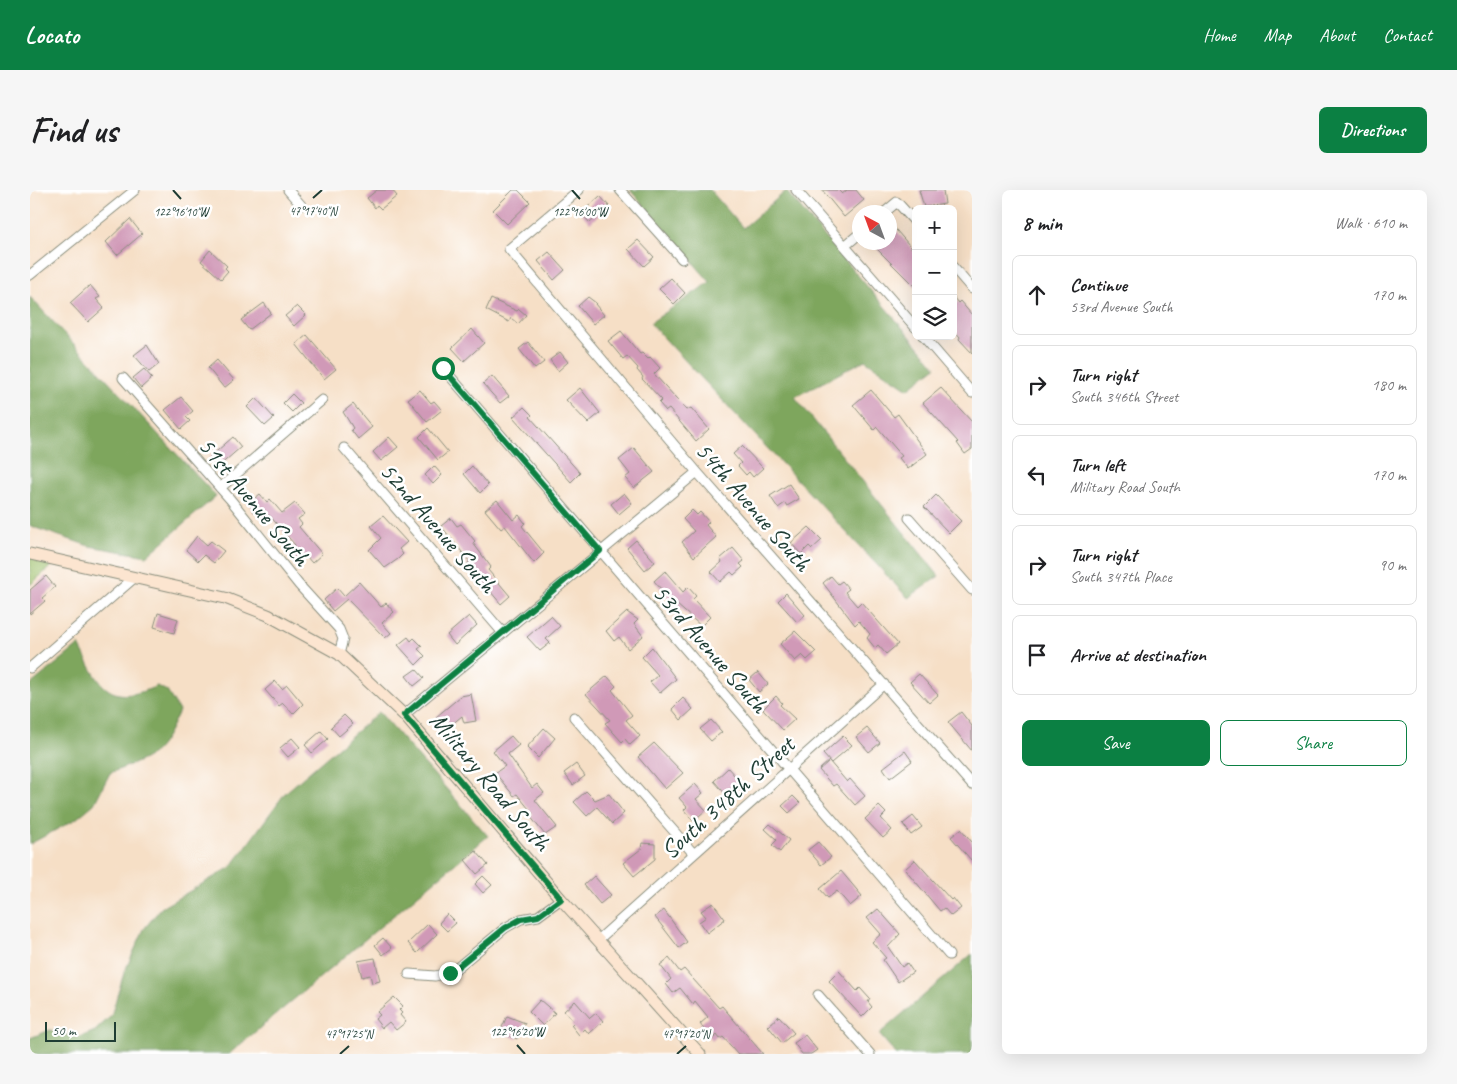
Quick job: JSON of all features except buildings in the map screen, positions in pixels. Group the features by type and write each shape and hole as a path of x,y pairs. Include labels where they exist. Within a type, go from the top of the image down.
{"main road":[{"name":"Military Road South","path":"30,554 225,598 268,615 339,654 404,715 561,899 700,1054"}],"street":[{"path":"30,275 135,190"},
{"path":"288,190 301,205"},
{"name":"54th Avenue South","path":"579,190 509,249 697,472 972,785"},
{"path":"620,190 682,259"},
{"path":"796,190 912,323"},
{"path":"893,205 897,202 912,219"},
{"path":"845,246 852,240"},
{"path":"957,271 972,288"},
{"path":"926,340 972,393"},
{"name":"53rd Avenue South","path":"443,368 789,767 949,955"},
{"name":"51st Avenue South","path":"123,378 220,488 299,585 339,629 343,639 339,654"},
{"path":"220,488 322,400"},
{"name":"52nd Avenue South","path":"344,448 503,633"},
{"path":"404,715 697,472"},
{"path":"908,518 972,590"},
{"path":"30,668 134,578"},
{"name":"South 348th Street","path":"598,940 789,767 884,684"},
{"path":"574,717 694,853"},
{"path":"409,974 435,976 452,972 505,928 521,919 538,916 561,899"},
{"path":"818,995 870,1054"}],"green space":[{"path":"630,190 710,190 743,228 786,191 936,367 908,389 865,360 795,397 939,576 908,598 650,323 710,282"},
{"path":"30,297 216,496 147,556 89,546 30,526"},
{"path":"30,554 57,561 30,585"},
{"path":"79,645 93,671 107,689 116,693 127,694 157,686 167,691 179,711 166,738 154,753 147,758 110,773 94,804 76,819 30,844 30,685"},
{"path":"379,712 488,836 229,1054 30,1054 30,1038 50,1030 78,1038 95,1031 111,1016 124,973 144,929 161,908 231,867 285,793"},
{"path":"972,954 972,1054 896,1054 879,1034"}],"route":[{"path":"443,368 600,551 404,715 561,899 538,916 521,919 505,928 450,973"}]}
